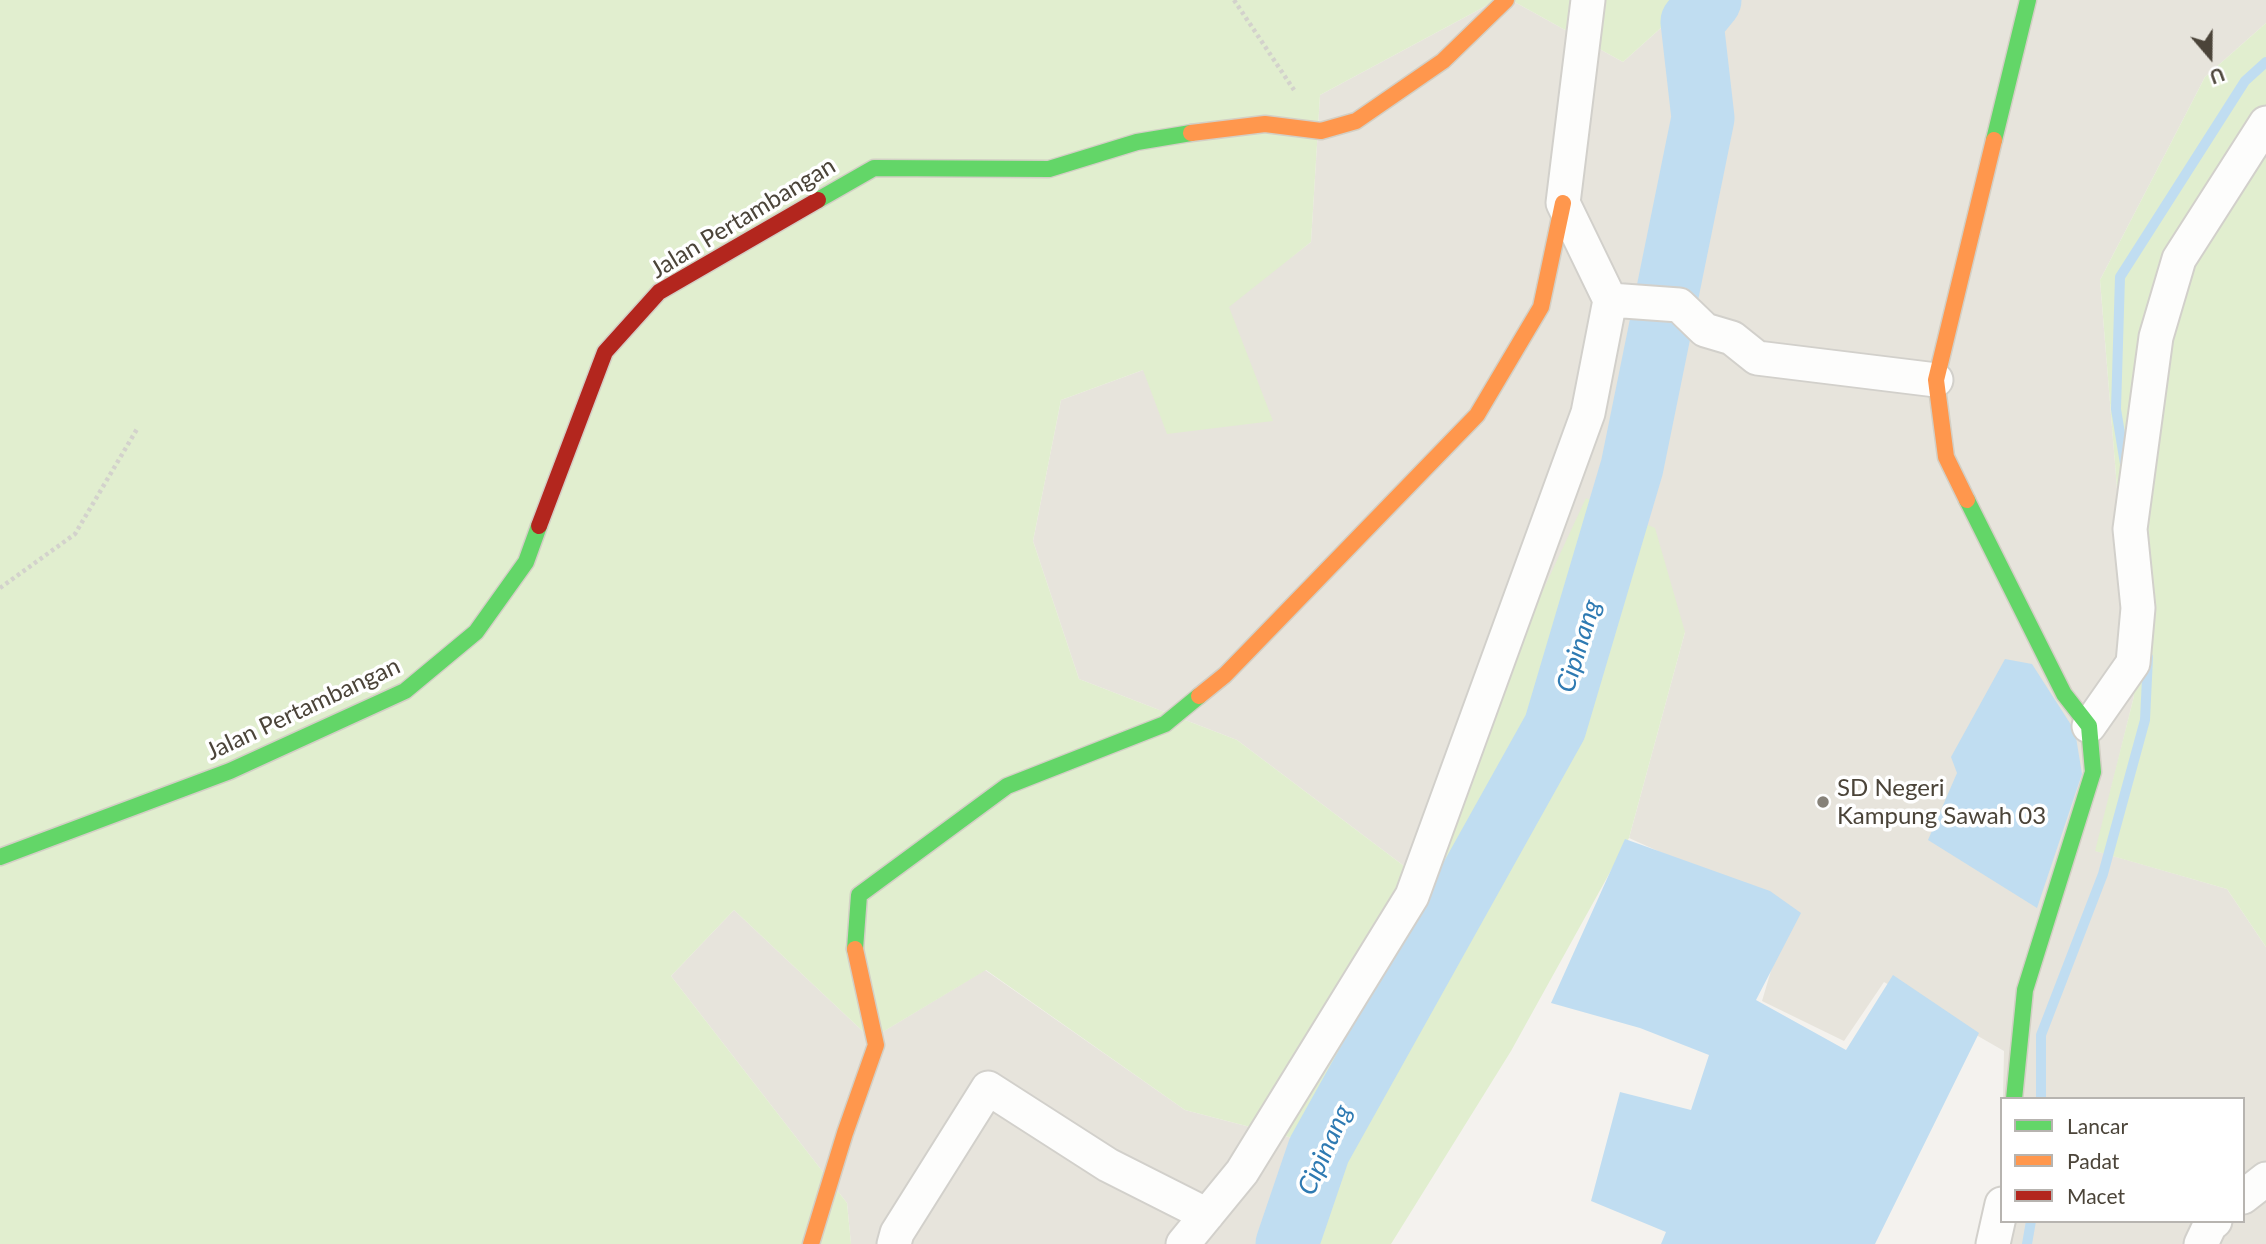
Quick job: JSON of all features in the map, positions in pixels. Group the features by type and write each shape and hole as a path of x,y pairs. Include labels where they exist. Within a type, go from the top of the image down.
{"street":[{"name":"Jalan Pertambangan","path":"0,857 230,771 405,691 476,632 526,562 605,352 659,292 874,168 1049,169 1137,142 1217,128 1265,124 1321,131 1356,121 1443,61 1506,0"},
{"path":"811,1244 845,1133 876,1045 855,947 859,895 1007,786 1165,724 1225,675 1477,415 1541,307 1563,203 1588,0"},
{"path":"2014,1097 2025,989 2093,772 2089,726 2064,694 1947,457 1936,380 2028,0"},
{"path":"2089,726 2133,663 2138,608 2130,530 2156,337 2179,259 2266,122"},
{"path":"1184,1244 1242,1172 1412,896 1588,414 1610,300 1563,203"},
{"path":"1610,300 1679,305 1705,330 1732,338 1757,358 1936,380"},
{"path":"894,1244 897,1233 988,1087 1108,1165 1208,1215"},
{"path":"2245,1196 2266,1179"},
{"path":"1993,1244 2000,1213"},
{"path":"2201,1244 2212,1223"}],"path":[{"path":"1234,0 1321,131"},
{"path":"0,588 75,534 136,429"}],"shaded area":[{"path":"1497,0 1511,0 1623,62 1692,0 2266,0 2266,23 2205,77 2100,280 2134,696 2096,851 2227,889 2266,947 2266,1244 1995,1244 2000,1223 2245,1223 2245,1097 2003,1097 2004,1051 1884,982 1844,1041 1762,1001 1789,910 1629,838 1685,632 1412,872 1237,740 1079,679 1033,541 1061,400 1143,370 1311,242 1320,95"},
{"path":"734,910 871,1039 985,970 1185,1110 1304,1141 1270,1244 851,1244 847,1203 671,976"}],"green space":[{"path":"0,0 1497,0 1320,95 1311,242 1229,307 1273,421 1167,434 1143,370 1061,400 1033,541 1079,679 1237,740 1412,872 1586,498 1655,528 1685,632 1629,838 1511,1051 1391,1244 1270,1244 1304,1141 1185,1110 986,970 871,1039 734,910 671,976 847,1203 851,1244 0,1244"},
{"path":"1511,0 1692,0 1623,62"},
{"path":"2266,23 2266,947 2227,889 2095,851 2134,696 2100,280 2205,77"}],"water":[{"path":"2005,659 2032,664 2075,731 2082,774 2037,908 1928,840 1957,773 1951,757"},
{"path":"1625,839 1770,891 1801,913 1756,1000 1846,1050 1893,975 1979,1033 1875,1244 1661,1244 1666,1232 1591,1201 1620,1092 1691,1110 1709,1055 1640,1028 1551,1003"}],"waterway":[{"name":"Cipinang","path":"1287,1244 1319,1150 1555,727 1632,467 1703,118 1692,22 1710,0"},
{"path":"2125,464 2116,409 2120,277 2245,81 2266,62"},
{"path":"2041,1097 2041,1035 2103,874 2145,720 2148,657"},
{"path":"2027,1244 2031,1223"}],"traffic: fast":[{"path":"1994,140 2028,0"},
{"path":"818,200 874,168 1049,169 1137,142 1191,133"},
{"path":"1967,500 2064,694 2089,726 2093,772 2025,990 2014,1097"},
{"path":"0,857 230,771 405,691 476,632 526,562 539,526"},
{"path":"855,949 859,895 1007,786 1165,724 1199,696"}],"traffic: slow":[{"path":"1191,133 1265,124 1321,131 1356,121 1443,61 1506,0"},
{"path":"1967,500 1946,457 1936,380 1994,140"},
{"path":"1199,696 1225,675 1477,415 1541,307 1563,203"},
{"path":"811,1244 845,1133 876,1045 855,949"}],"traffic: jam":[{"path":"539,526 605,352 659,292 818,200"}],"place":[{"name":"SD Negeri Kampung Sawah 03","path":"1823,802"}]}
